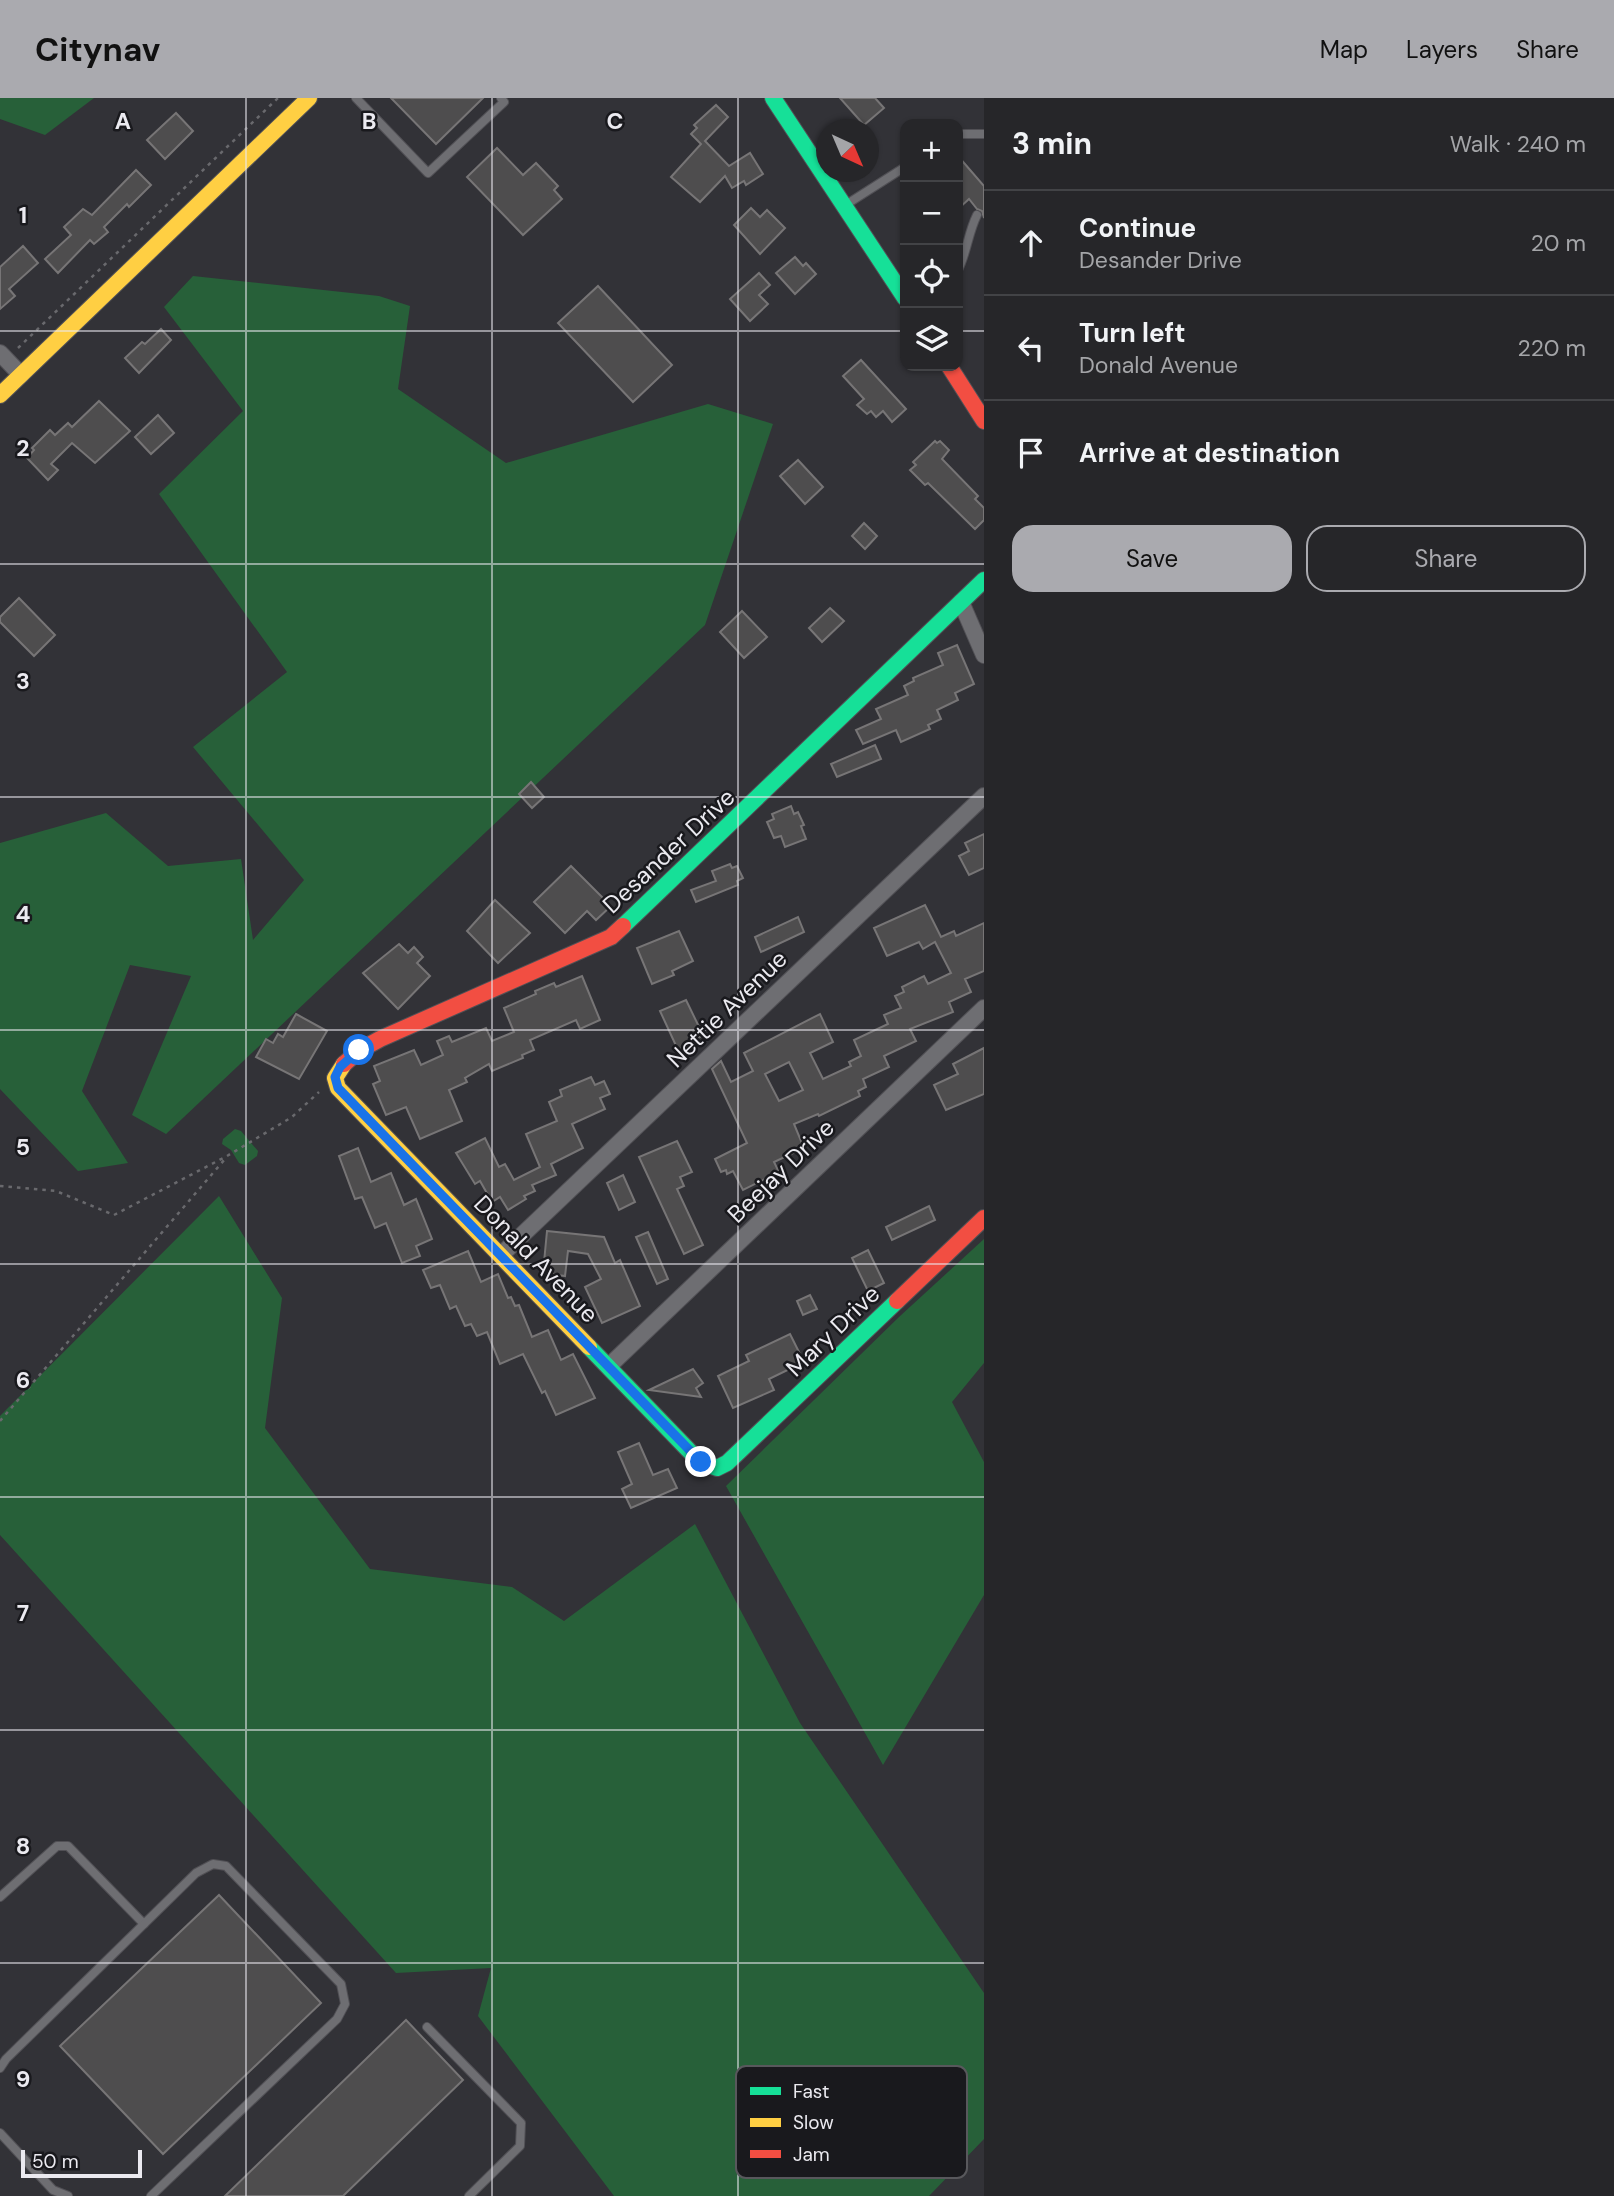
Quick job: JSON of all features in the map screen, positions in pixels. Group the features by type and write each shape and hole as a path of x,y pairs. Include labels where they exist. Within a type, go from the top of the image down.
{"street":[{"path":"0,395 309,98"},
{"path":"773,98 900,290"},
{"path":"3,356 21,375"},
{"path":"952,371 984,421"},
{"name":"Desander Drive","path":"335,1077 340,1067 359,1050 380,1039 611,937 984,580"},
{"path":"961,602 984,654"},
{"name":"Nettie Avenue","path":"501,1255 984,796"},
{"name":"Beejay Drive","path":"609,1366 984,1008"},
{"name":"Donald Avenue","path":"335,1077 338,1088 701,1462 710,1468"},
{"name":"Mary Drive","path":"710,1468 718,1468 727,1463 984,1219"}],"lane":[{"path":"356,98 428,173 504,102 500,98"},
{"path":"963,134 984,134"},
{"path":"844,206 900,170"},
{"path":"963,260 976,215"},
{"path":"0,1897 57,1846 68,1846 144,1924"},
{"path":"0,2068 3,2059 196,1873 213,1864 226,1866 341,1984 345,2004 337,2019 151,2196"},
{"path":"427,2027 521,2123 520,2146 469,2196"},
{"path":"0,2133 52,2190 68,2196"}],"path":[{"path":"3,356 278,98"},
{"path":"0,1186 56,1191 114,1215 227,1156 292,1117 335,1077"},
{"path":"0,1421 227,1156"}],"green space":[{"path":"0,98 94,98 45,135 0,119"},
{"path":"193,276 379,296 410,306 398,389 506,463 708,404 773,424 705,625 166,1134 132,1115 191,976 130,965 82,1091 128,1163 78,1171 0,1089 0,843 106,813 168,866 241,859 253,940 304,880 193,747 287,672 159,494 243,411 164,307"},
{"path":"235,1129 241,1131 258,1151 257,1156 245,1165 239,1163 231,1150 222,1144 223,1139"},
{"path":"219,1196 282,1298 265,1428 370,1569 512,1587 564,1621 695,1524 800,1723 984,1993 984,2139 967,2157 967,2066 736,2066 736,2178 946,2178 929,2196 614,2196 478,2016 491,1968 396,1973 0,1535 0,1416"},
{"path":"984,1239 984,1363 952,1402 984,1462 984,1595 883,1765 726,1486 899,1317"}],"building":[{"path":"391,98 483,98 436,144"},
{"path":"840,98 875,98 884,108 871,119 859,119"},
{"path":"716,105 728,117 705,141 729,166 750,153 763,174 746,185 744,181 732,188 725,176 700,202 671,177 701,144 691,134 697,128 694,125"},
{"path":"176,113 193,131 165,159 147,140"},
{"path":"497,148 523,175 536,163 558,186 554,190 562,199 523,235 467,177"},
{"path":"963,162 984,186 984,218 982,211 969,199 963,204"},
{"path":"136,170 151,185 104,227 108,232 94,244 90,240 58,273 45,259 71,235 64,227 83,209 92,215"},
{"path":"751,208 760,217 767,210 785,228 760,254 734,225"},
{"path":"23,246 38,263 9,289 15,296 0,309 0,267"},
{"path":"795,257 803,266 806,263 816,274 795,294 776,273"},
{"path":"759,273 770,285 759,295 768,304 750,321 730,299"},
{"path":"598,286 672,365 633,402 558,323"},
{"path":"161,329 171,340 139,373 125,358"},
{"path":"861,360 906,409 892,422 883,411 876,417 871,411 867,414 857,405 864,399 843,376"},
{"path":"99,401 130,431 95,463 72,443 51,464 58,470 48,480 27,458 34,450 32,448 50,430 55,435 68,423 72,427"},
{"path":"158,415 174,433 151,454 135,437"},
{"path":"935,441 940,441 949,450 942,459 978,496 975,499 984,508 984,520 975,529 928,483 925,485 910,470 916,465 913,462"},
{"path":"798,460 823,487 805,504 780,476"},
{"path":"864,523 877,536 865,549 852,536"},
{"path":"19,598 55,635 34,656 0,622 0,617"},
{"path":"830,608 844,621 822,642 809,628"},
{"path":"742,611 767,637 744,658 720,632"},
{"path":"957,645 974,684 955,693 958,700 937,710 941,719 928,725 930,729 901,742 896,730 863,744 856,730 881,719 876,709 908,695 904,686 914,681 913,678 943,665 938,653"},
{"path":"875,745 881,759 837,777 831,764"},
{"path":"531,782 544,797 532,808 519,794"},
{"path":"791,806 794,814 798,812 804,825 801,826 806,839 785,847 781,836 774,838 767,822 774,819 772,814"},
{"path":"984,834 984,868 969,875 959,856 969,851 965,843"},
{"path":"730,864 732,868 737,866 743,878 737,881 738,885 696,902 691,890 716,881 712,871"},
{"path":"571,866 611,906 596,920 587,911 565,933 534,902"},
{"path":"495,900 530,933 498,963 467,931"},
{"path":"925,905 941,937 954,931 956,936 984,923 984,971 965,979 971,992 949,1002 953,1012 910,1029 916,1041 884,1056 889,1067 863,1079 866,1087 858,1091 860,1096 819,1116 818,1114 794,1124 804,1148 774,1162 779,1172 743,1190 733,1171 727,1174 726,1170 721,1172 715,1159 747,1143 712,1069 721,1061 731,1082 753,1071 744,1053 820,1014 833,1042 810,1053 823,1079 851,1066 849,1062 861,1056 854,1040 888,1024 884,1015 901,1008 895,996 904,992 902,987 924,976 928,984 951,973 935,942 923,949 919,942 887,956 874,928","holes":["789,1062 803,1090 779,1101 765,1074"]},
{"path":"798,917 804,932 761,952 755,937"},
{"path":"679,931 693,961 672,971 674,975 652,984 637,948"},
{"path":"399,944 408,953 414,947 423,957 417,963 430,976 398,1009 363,973"},
{"path":"582,976 600,1020 580,1029 576,1020 530,1040 534,1050 522,1055 523,1058 492,1071 489,1064 465,1078 467,1082 449,1090 462,1121 420,1139 406,1107 386,1115 373,1084 380,1081 374,1066 414,1050 421,1065 443,1055 437,1041 449,1036 452,1042 486,1028 492,1041 514,1032 504,1008 554,983 556,987"},
{"path":"686,1000 703,1035 678,1050 660,1011"},
{"path":"296,1014 327,1031 299,1079 256,1057 266,1039 273,1043 278,1034 283,1037"},
{"path":"984,1048 984,1094 946,1110 934,1085 958,1074 953,1064"},
{"path":"591,1077 595,1085 604,1081 610,1094 600,1098 605,1109 572,1124 583,1148 551,1164 556,1175 532,1185 535,1191 524,1196 526,1199 508,1210 500,1197 492,1202 480,1181 475,1184 456,1153 485,1138 499,1167 505,1164 514,1180 540,1167 526,1134 557,1121 549,1102 562,1096 560,1090"},
{"path":"677,1141 692,1172 680,1177 684,1186 677,1189 703,1245 684,1254 639,1157"},
{"path":"358,1148 371,1182 391,1173 404,1205 416,1199 432,1239 416,1246 420,1256 402,1263 386,1223 375,1228 362,1197 355,1199 339,1156"},
{"path":"623,1175 635,1202 619,1210 607,1183"},
{"path":"929,1206 935,1220 892,1240 886,1227"},
{"path":"547,1231 604,1237 615,1263 620,1260 640,1306 602,1323 585,1287 601,1279 588,1254 568,1251 565,1276 543,1273"},
{"path":"648,1232 668,1279 657,1284 636,1237"},
{"path":"868,1250 884,1283 868,1291 852,1258"},
{"path":"468,1251 481,1282 498,1274 508,1298 511,1297 515,1306 519,1305 532,1337 548,1330 561,1360 573,1354 595,1398 556,1415 523,1354 500,1364 487,1332 477,1336 471,1324 465,1326 456,1306 450,1309 440,1285 431,1288 423,1270"},
{"path":"810,1295 817,1309 803,1315 797,1301"},
{"path":"790,1334 804,1362 769,1379 774,1390 733,1408 718,1376 749,1361 746,1355"},
{"path":"693,1369 703,1383 696,1388 701,1397 649,1390"},
{"path":"639,1443 653,1475 668,1469 677,1488 631,1508 622,1489 632,1484 618,1452"},
{"path":"219,1895 321,2003 163,2154 60,2046"},
{"path":"406,2020 463,2080 343,2196 225,2196"}],"traffic: fast":[{"path":"773,98 900,290"},
{"path":"623,926 984,580"},
{"path":"589,1347 700,1462 717,1468 727,1463 897,1301"}],"traffic: slow":[{"path":"0,395 309,98"},
{"path":"344,1064 335,1078 338,1088 589,1347"}],"traffic: jam":[{"path":"952,371 984,421"},
{"path":"344,1064 360,1050 380,1039 611,937 623,926"},
{"path":"897,1301 984,1218"}],"route":[{"path":"359,1050 340,1067 335,1077 338,1088 701,1462"}]}
